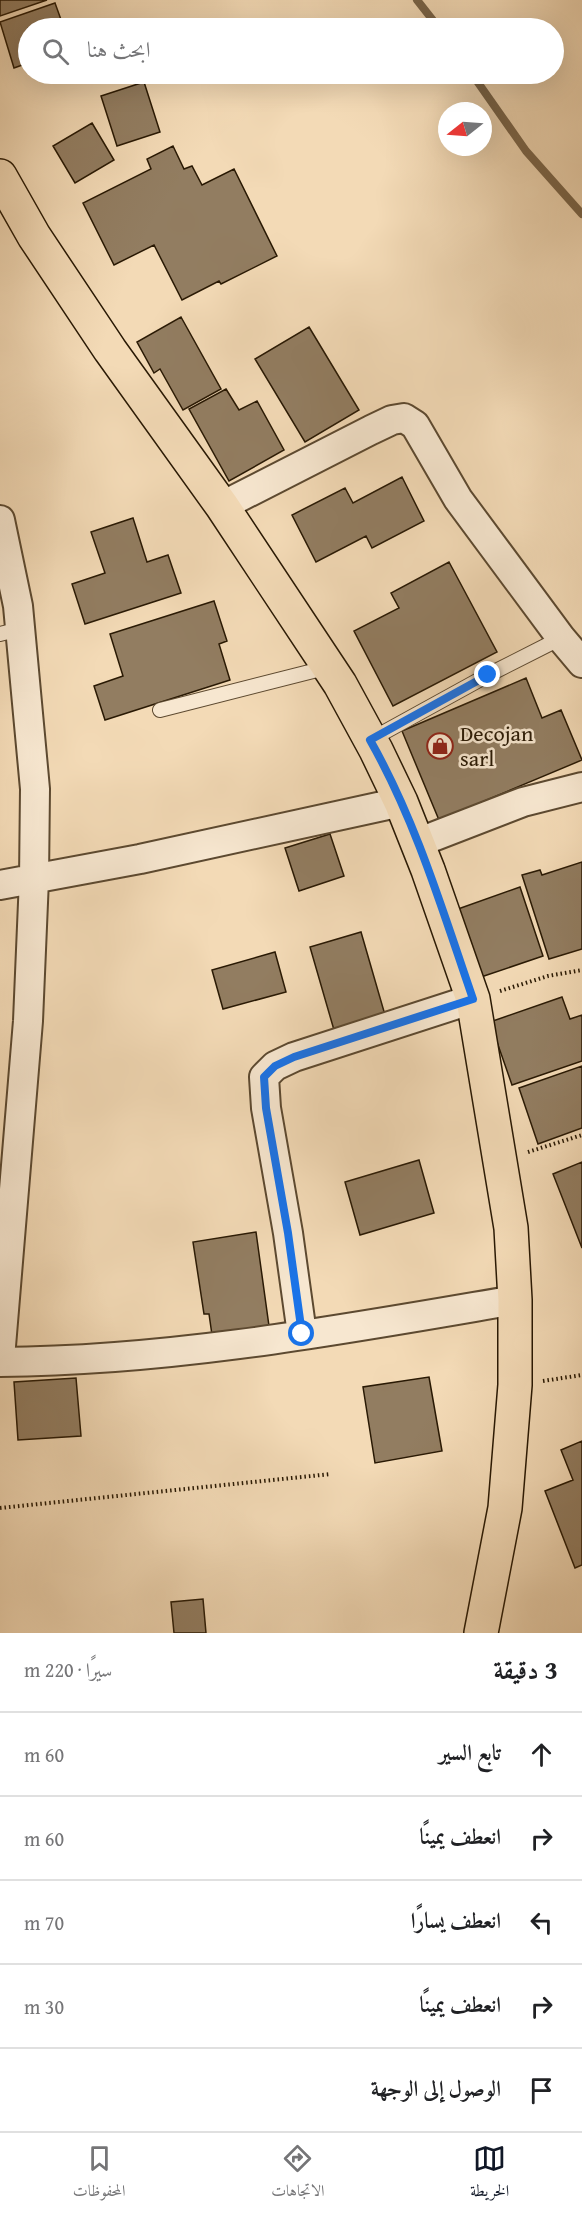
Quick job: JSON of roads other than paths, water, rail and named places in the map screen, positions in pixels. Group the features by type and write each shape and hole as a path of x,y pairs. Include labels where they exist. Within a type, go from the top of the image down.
{"main road":[{"path":"0,176 34,236 110,350 222,506 328,666 370,740 401,802 473,999 511,1228 515,1300 515,1385 505,1508 481,1633"}],"street":[{"path":"222,506 371,430 392,420 404,418 415,425 458,499 582,663"},
{"path":"0,520 18,606 10,632 35,789 28,1021 0,1360 121,1358 302,1334 515,1300"},
{"path":"417,843 523,802 582,787"},
{"path":"0,885 259,834 401,802"},
{"path":"302,1334 288,1233 266,1108 264,1077 275,1066 294,1057 473,999"}],"lane":[{"path":"370,740 561,638"},
{"path":"160,710 328,666"}],"waterway":[{"path":"417,0 431,18"},
{"path":"479,84 526,151 582,214"}],"place":[{"name":"Decojan sarl","path":"440,746"}]}
